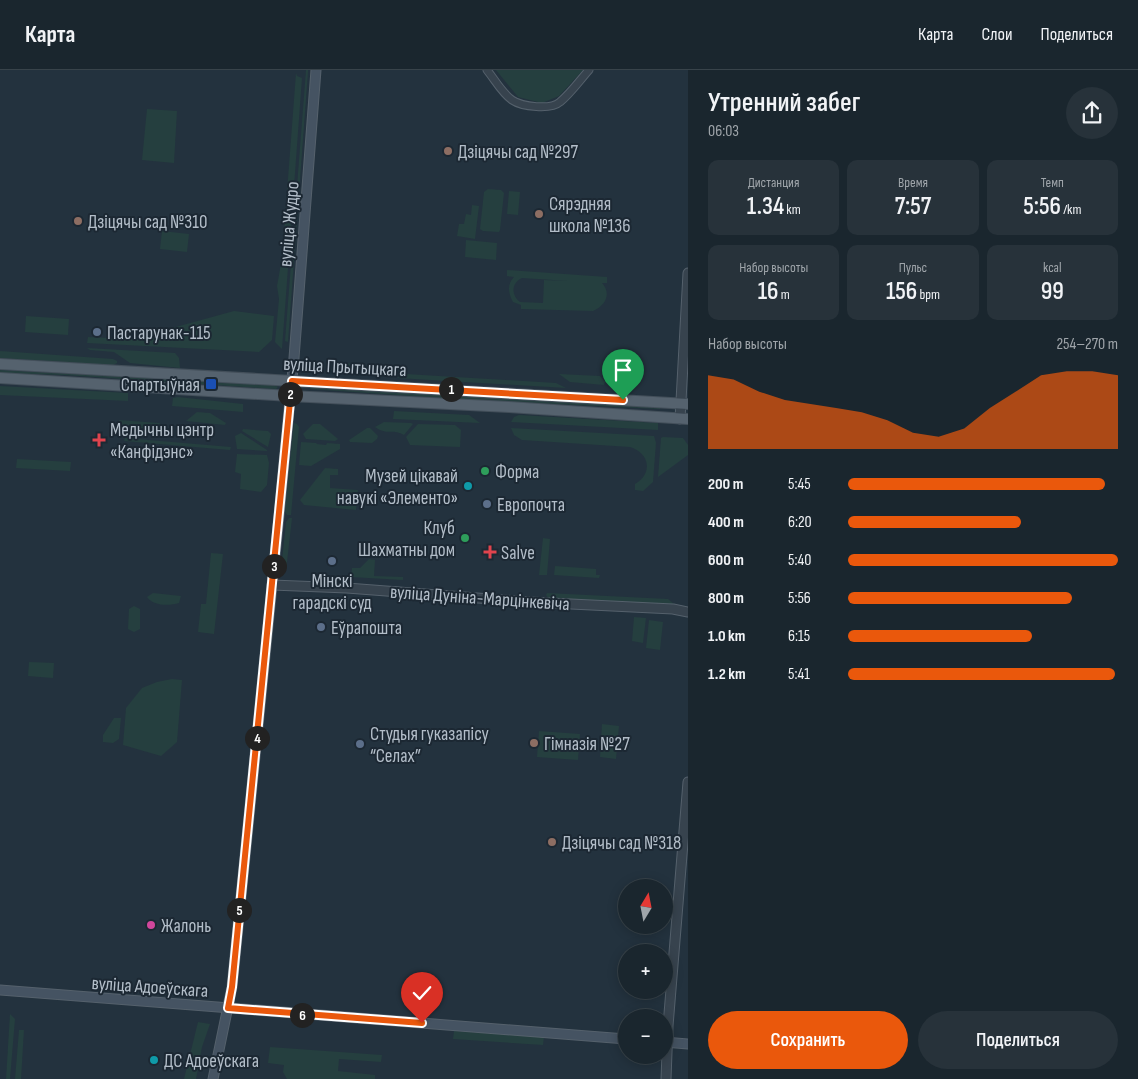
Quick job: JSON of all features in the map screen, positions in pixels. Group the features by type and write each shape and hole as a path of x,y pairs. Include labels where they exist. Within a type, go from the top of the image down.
{"main road":[{"name":"вуліца Жудро","path":"213,1079 232,987 292,381 316,70"},
{"name":"вуліца Прытыцкага","path":"0,364 685,404"},
{"name":"вуліца Прытыцкага","path":"0,378 509,407 684,419"},
{"name":"вуліца Адоеўскага","path":"0,990 618,1038"},
{"path":"673,1043 688,1044"}],"street":[{"path":"487,70 511,100 517,103 542,107 560,103 589,70"},
{"path":"684,419 688,274"},
{"name":"вуліца Дуніна-Марцінкевіча","path":"272,585 410,592 530,602 673,609 688,612"},
{"path":"673,609 688,616"},
{"path":"669,1009 688,782"},
{"path":"666,1064 666,1079"}],"green space":[{"path":"306,70 308,72 288,342 285,341"},
{"path":"496,70 583,70 559,96 542,103 518,97"},
{"path":"296,73 297,76 302,78 282,349 275,342 279,299 277,286 282,258"},
{"path":"147,109 177,111 174,163 142,160"},
{"path":"488,189 501,190 504,193 499,232 483,231 480,229 484,192"},
{"path":"509,191 520,192 518,215 507,214"},
{"path":"472,205 479,206 475,239 457,236 459,224 464,224 466,214 471,215"},
{"path":"162,231 189,234 187,252 160,249"},
{"path":"466,240 497,243 496,260 465,257"},
{"path":"507,270 607,277 607,283 602,283 607,295 604,303 593,311 521,309 521,305 513,302 509,292 510,283 514,277 507,276","holes":["522,278 569,281 544,280 543,303 520,302 514,293 514,286"]},
{"path":"234,311 274,316 272,340 259,352 87,343 88,337 132,339"},
{"path":"26,316 69,319 68,335 25,332"},
{"path":"87,348 175,353 179,358 180,368 130,363 114,352 90,350"},
{"path":"0,351 113,359 117,363 113,365 0,358"},
{"path":"340,363 361,364 364,367 371,365 378,368 388,365 391,369 397,366 404,366 382,375 329,371"},
{"path":"0,370 275,385 278,387 276,389 64,375 0,373"},
{"path":"406,374 556,383 566,388 397,378"},
{"path":"559,374 600,376 605,382 604,385 570,382"},
{"path":"0,386 128,393 128,401 0,395"},
{"path":"312,387 660,407 660,409 472,400 309,389"},
{"path":"173,398 243,404 243,412 172,406"},
{"path":"394,411 469,415 480,423 393,419"},
{"path":"197,412 210,413 226,423 225,425 186,421"},
{"path":"519,415 658,423 658,430 511,422 514,417"},
{"path":"119,420 159,423 162,425 160,431 119,427"},
{"path":"384,422 413,424 404,435 379,430 375,427"},
{"path":"294,423 299,427 291,515 287,515 285,512"},
{"path":"313,424 320,424 338,439 335,441 306,439 303,434"},
{"path":"418,424 455,425 461,430 460,447 410,445 406,437"},
{"path":"370,428 378,436 377,439 372,443 350,442 349,440"},
{"path":"511,428 654,436 656,443 653,482 643,491 635,490 635,484 645,475 647,464 642,454 630,447 522,440 514,435"},
{"path":"243,429 268,431 271,434 268,447 242,431"},
{"path":"241,433 267,451 237,449 235,436"},
{"path":"125,438 231,447 230,450 124,441"},
{"path":"661,438 683,438 688,445 688,455 658,477"},
{"path":"301,442 326,445 327,443 340,444 340,449 311,466 299,465"},
{"path":"237,454 267,455 269,463 267,485 261,492 240,489 241,474 235,472"},
{"path":"17,459 71,462 70,471 16,468"},
{"path":"325,468 338,469 338,475 330,475 330,488 358,490 356,510 304,505 300,500"},
{"path":"289,518 292,518 286,571 281,570 286,522"},
{"path":"543,538 550,539 547,575 539,575"},
{"path":"211,553 223,554 214,634 198,632 201,604 206,604"},
{"path":"369,559 375,560 374,576 403,577 403,580 351,577 352,568 360,568"},
{"path":"555,566 596,569 596,575 600,575 599,578 554,575"},
{"path":"153,593 181,596 179,603 171,605 150,600 147,597"},
{"path":"547,593 668,599 674,604 548,598"},
{"path":"134,606 140,609 140,629 134,632 128,629 129,609"},
{"path":"634,617 646,618 643,643 632,641"},
{"path":"649,620 663,622 660,650 646,648"},
{"path":"29,662 54,663 53,678 28,676"},
{"path":"172,679 182,680 177,742 161,756 123,745 126,708 142,688"},
{"path":"114,718 121,718 119,739 113,743 103,742 103,735"},
{"path":"602,724 619,726 616,759 600,757"},
{"path":"539,731 580,734 578,760 537,757"},
{"path":"10,1014 15,1019 10,1079 6,1079"},
{"path":"198,1022 210,1024 202,1047 196,1079 184,1079"},
{"path":"19,1030 24,1030 21,1079 15,1079"},
{"path":"454,1031 544,1037 543,1045 453,1039"},
{"path":"270,1047 382,1055 381,1062 339,1059 338,1071 375,1075 375,1079 287,1079 283,1072 284,1065 268,1063"}],"place":[{"name":"Дзіцячы сад №297","path":"448,151"},
{"name":"Сярэдняя школа №136","path":"539,214"},
{"name":"Дзіцячы сад №310","path":"78,221"},
{"name":"Пастарунак-115","path":"97,332"},
{"name":"Спартыўная","path":"211,384"},
{"name":"Медычны цэнтр «Канфідэнс»","path":"99,440"},
{"name":"Форма","path":"485,471"},
{"name":"Музей цікавай навукі «Элементо»","path":"468,486"},
{"name":"Европочта","path":"487,504"},
{"name":"Клуб Шахматны дом","path":"465,538"},
{"name":"Salve","path":"490,552"},
{"name":"Мінскі гарадскі суд","path":"332,561"},
{"name":"Еўрапошта","path":"321,627"},
{"name":"Гімназія №27","path":"534,743"},
{"name":"Студыя гуказапісу “Селах”","path":"360,744"},
{"name":"Дзіцячы сад №318","path":"552,842"},
{"name":"Жалонь","path":"151,925"},
{"name":"ДС Адоеўскага","path":"154,1060"}],"route":[{"path":"422,1023 228,1008 232,987 292,381 371,384 623,400"}]}
